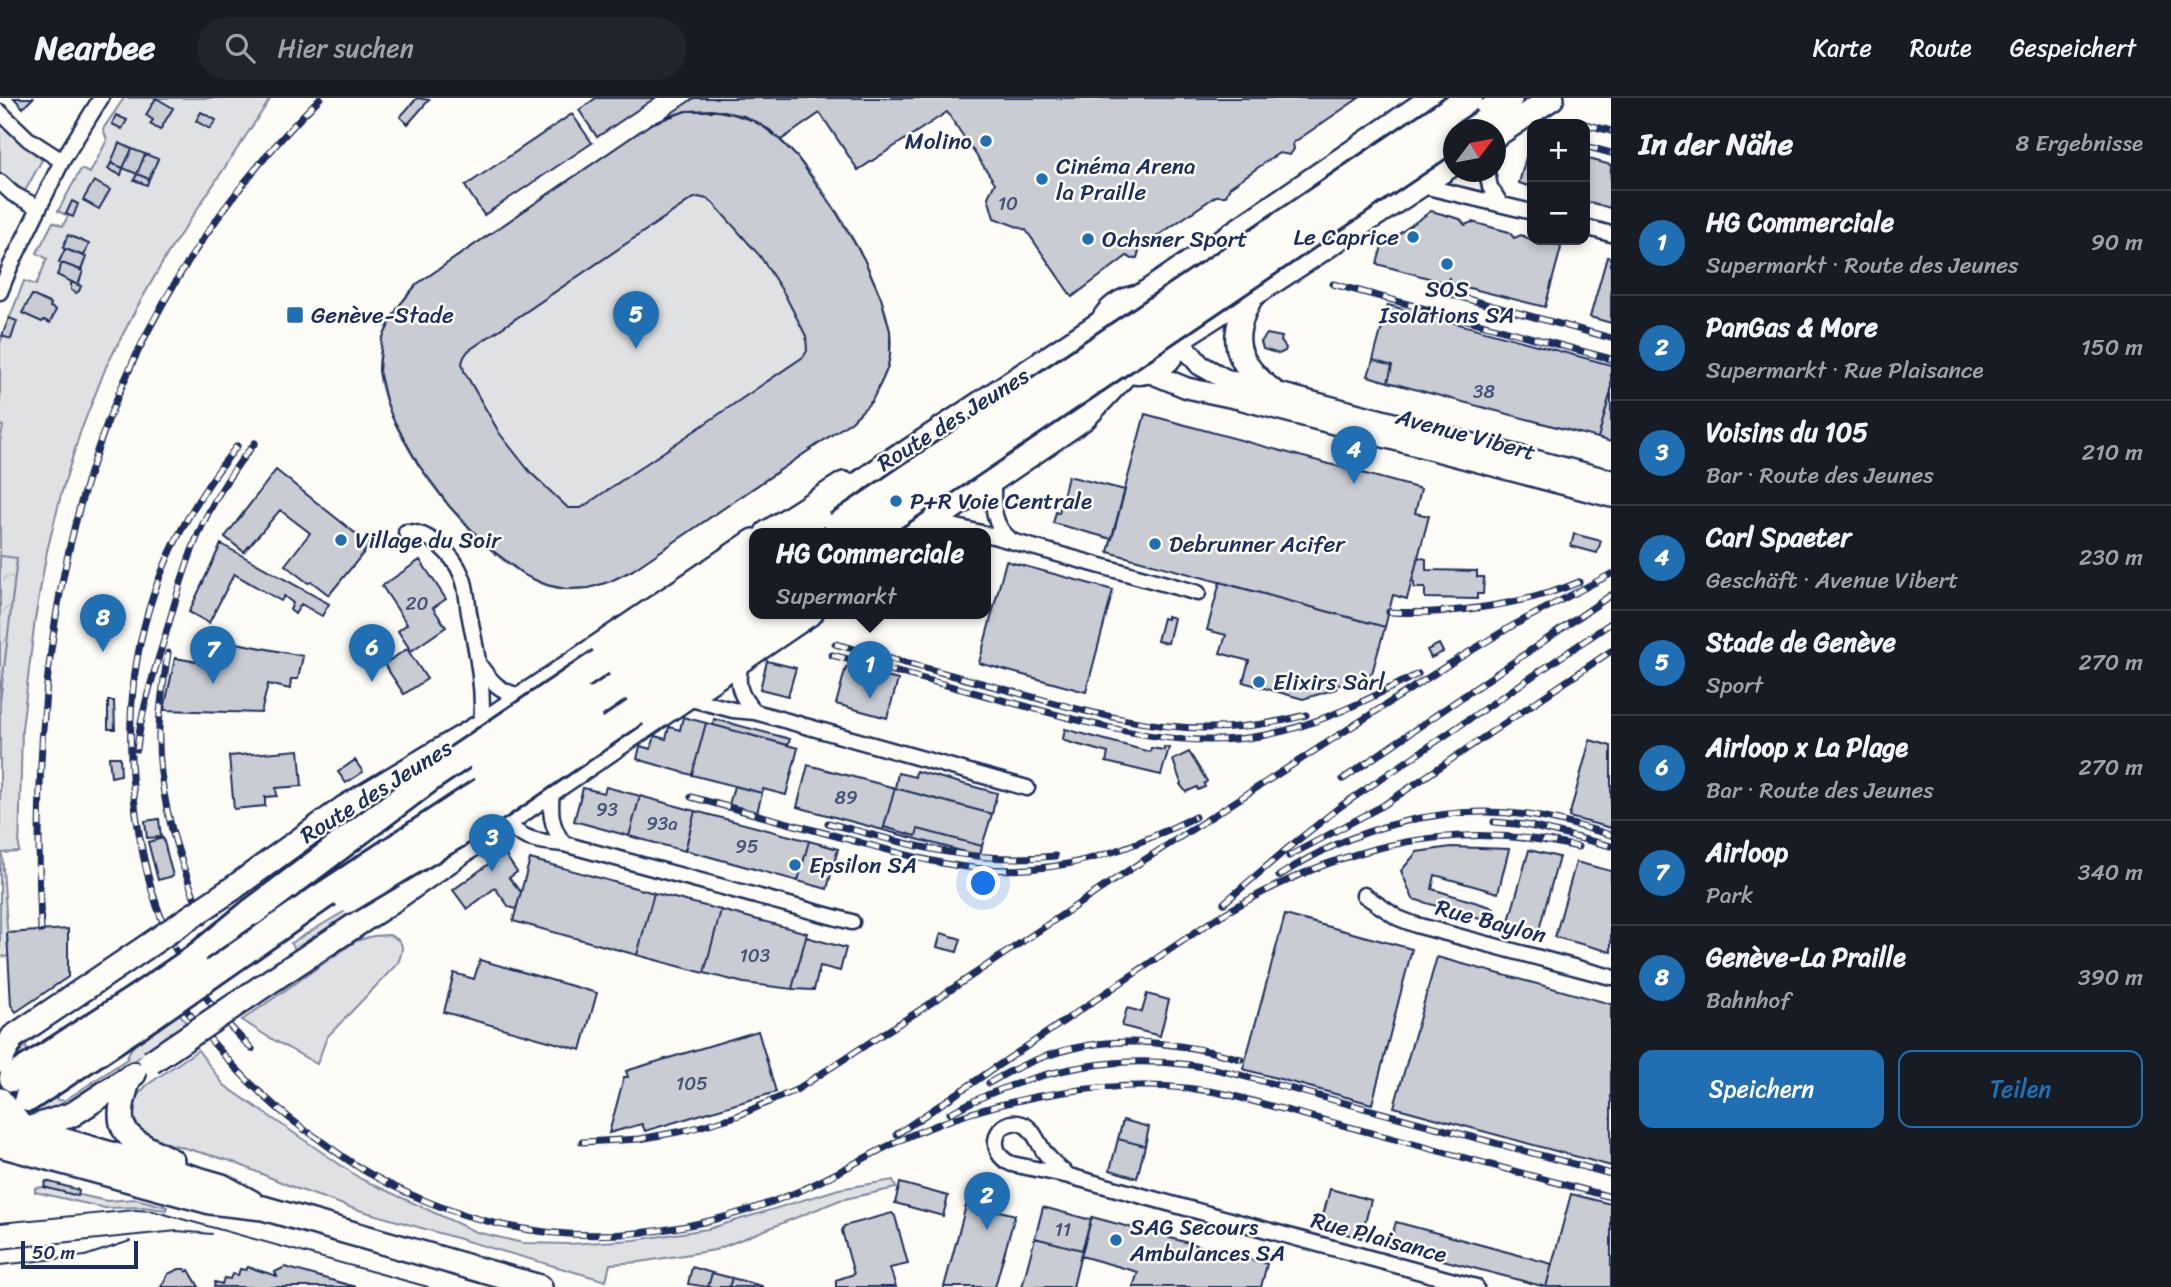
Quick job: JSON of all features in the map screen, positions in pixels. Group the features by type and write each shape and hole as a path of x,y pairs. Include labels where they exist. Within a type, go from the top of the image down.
{"highway":[{"path":"835,528 1469,98"},
{"path":"1479,119 1510,98"},
{"path":"875,528 1443,143"},
{"path":"799,528 900,457"},
{"path":"142,1009 193,960 389,807 749,561"},
{"path":"193,960 256,923 314,884 749,585"},
{"path":"230,963 320,898 749,612"},
{"path":"10,1085 142,1009 324,912 457,834 774,619"}],"main road":[{"path":"1140,297 1432,98"},
{"path":"1506,121 1510,98"},
{"path":"1506,128 1552,98"},
{"path":"924,527 1084,418 1137,372 1165,362 1178,339 1252,295 1443,170"},
{"path":"1252,295 1237,327 1239,354 1254,377 1273,392"},
{"path":"1137,372 1110,361 1104,353 1100,344 1101,323 1109,310 1129,298 1140,297 1161,305 1169,313 1178,331 1178,339"},
{"name":"Route des Jeunes","path":"775,528 840,485 900,457 1101,323"},
{"name":"Avenue Vibert","path":"1178,339 1200,365 1225,379 1611,480"},
{"name":"Avenue Vibert","path":"1137,372 1186,388 1252,402 1611,497"},
{"name":"Route des Jeunes","path":"6,1041 232,889 344,808 481,726 749,544"},
{"path":"0,1136 73,1114 383,907 802,619"},
{"path":"453,744 506,821"},
{"path":"6,1041 10,1085 24,1130 46,1158"},
{"path":"130,1076 120,1111 127,1134 142,1145 263,1208"},
{"path":"0,1122 222,1186"},
{"path":"0,1145 210,1202 263,1208 540,1287"}],"street":[{"path":"0,292 62,161 101,98"},
{"path":"0,112 28,139 62,161"},
{"path":"0,182 13,194 39,208"},
{"path":"1489,182 1500,203"},
{"path":"1419,185 1527,211"},
{"path":"1590,228 1611,234"},
{"path":"993,481 994,514 1004,534 1012,539"},
{"path":"406,531 415,531 442,548 463,577 478,662 483,712 481,726"},
{"path":"991,535 1198,593"},
{"path":"742,660 738,671 738,688 755,712"},
{"path":"478,662 497,688 510,695 525,696"},
{"path":"687,698 733,710 755,712 1027,788"},
{"path":"552,789 551,820 564,844"},
{"path":"506,821 514,832 526,838 564,844 852,922"},
{"name":"Rue Baylon","path":"1364,895 1398,918 1416,925 1611,977"},
{"name":"Rue Plaisance","path":"1069,1176 1044,1151 1027,1127 1009,1124 999,1132 995,1145 1005,1161 1476,1287"}],"green space":[{"path":"124,98 271,98 168,253 106,367 80,433 47,551 35,619 22,729 19,852 2,853 9,956 0,957 0,701 17,559 0,556 0,442 3,426 0,425 0,343 24,281 36,285 47,259 37,253 53,222 63,226 68,216 58,211 81,169 90,173 107,140 103,129"},
{"path":"712,110 744,117 772,132 790,149 828,199 847,229 878,290 891,342 885,376 868,404 852,421 633,570 596,586 557,588 530,578 500,558 471,531 418,465 398,430 385,397 379,369 381,345 395,312 417,284 651,124 686,111"},
{"path":"0,121 42,160 25,191 0,174"},
{"path":"0,556 17,558 0,701"},
{"path":"430,861 297,952 291,943"},
{"path":"389,935 402,946 398,963 327,1037 317,1064 242,1020 356,941"},
{"path":"180,1014 187,1024 72,1104 66,1102 51,1110 34,1112 19,1108 13,1102 8,1080 10,1059 26,1045 27,1052 14,1083 18,1091 64,1101 127,1059 129,1052 140,1039"},
{"path":"198,1050 224,1085 361,1179 476,1232 523,1243 568,1244 635,1240 708,1229 839,1189 893,1180 896,1188 840,1200 715,1250 610,1264 606,1281 352,1208 231,1161 163,1142 141,1130 132,1116 135,1098 147,1085"},
{"path":"44,1187 107,1201 136,1199 167,1207 166,1210 142,1207 105,1208 35,1192 35,1188"}],"building":[{"path":"14,98 33,98 23,108"},
{"path":"156,98 173,108 160,130 150,124 153,120 146,115"},
{"path":"417,98 429,100 408,124 400,117"},
{"path":"596,98 655,98 597,137 579,110"},
{"path":"694,98 1359,98 1293,143 1294,149 1290,155 1279,153 1230,187 1226,196 1216,196 1140,248 1137,258 1127,256 1072,297 1026,230 994,218 988,197 995,183 947,112 858,170 820,113 781,140 757,122 724,111 686,111 664,118"},
{"path":"712,110 744,116 770,130 797,157 835,210 864,259 881,298 890,331 887,369 872,401 852,421 633,570 589,588 566,589 547,585 526,576 488,547 450,507 418,464 392,417 386,400 379,371 382,339 398,307 417,284 651,124 686,111","holes":["692,199 707,199 760,256 785,295 806,336 807,351 803,357 581,508 568,508 530,472 500,434 464,371 464,357 468,351"]},
{"path":"201,112 216,120 210,129 196,121"},
{"path":"572,114 592,143 484,215 465,186"},
{"path":"116,115 127,120 122,129 112,124"},
{"path":"119,143 132,149 123,168 111,163"},
{"path":"132,149 145,154 137,174 123,168"},
{"path":"145,154 158,159 149,179 137,174"},
{"path":"1527,154 1527,185 1519,183"},
{"path":"1590,159 1611,165 1610,208 1590,202"},
{"path":"111,163 123,168 121,175 108,169"},
{"path":"137,174 149,179 147,185 134,180"},
{"path":"94,181 110,190 99,209 83,200"},
{"path":"72,201 78,204 73,217 66,214"},
{"path":"1431,211 1460,219 1465,225 1472,222 1509,232 1514,238 1521,235 1527,238 1527,245 1559,245 1561,248 1545,307 1449,283 1449,278 1443,282 1377,264 1382,246"},
{"path":"68,235 89,244 84,256 63,248"},
{"path":"65,249 86,257 81,270 59,262"},
{"path":"1607,257 1611,258 1611,323 1590,317"},
{"path":"62,263 83,271 78,285 57,275"},
{"path":"71,282 81,286 76,293 71,290"},
{"path":"32,295 51,304 50,307 56,310 50,323 22,313"},
{"path":"1388,305 1611,365 1611,391 1598,438 1388,382 1392,366 1373,360"},
{"path":"9,318 17,321 11,339 2,336"},
{"path":"1267,334 1282,337 1285,351 1279,354 1263,349 1261,342"},
{"path":"1373,360 1392,366 1388,382 1368,376"},
{"path":"1611,391 1611,442 1598,438"},
{"path":"1145,414 1421,489 1415,513 1429,516 1407,599 1393,595 1385,627 1108,552"},
{"path":"276,470 370,545 329,595 285,565 310,533 280,510 244,552 225,537"},
{"path":"1068,476 1125,490 1112,539 1053,523 1056,512 1059,513"},
{"path":"1574,534 1601,541 1597,553 1571,546"},
{"path":"221,544 329,604 322,616 301,604 295,614 290,610 293,603 284,596 281,601 234,574 209,623 189,612"},
{"path":"1418,557 1426,559 1426,570 1477,571 1477,577 1484,577 1483,594 1477,594 1477,599 1425,598 1425,588 1414,588 1412,581"},
{"path":"420,560 446,599 433,608 446,627 411,651 398,631 407,624 382,586"},
{"path":"1006,561 1113,590 1086,692 979,663"},
{"path":"1220,582 1385,627 1372,673 1345,686 1337,684 1336,689 1303,699 1243,682 1249,661 1220,653 1226,635 1207,630"},
{"path":"1167,616 1174,618 1168,643 1157,641 1163,618 1167,619"},
{"path":"221,640 303,656 298,679 291,679 290,689 268,684 261,713 164,710 175,658 215,665"},
{"path":"1439,644 1443,652 1431,658 1427,650"},
{"path":"407,649 427,679 404,694 384,664"},
{"path":"767,661 796,668 788,696 760,689"},
{"path":"846,667 898,680 887,718 836,704"},
{"path":"108,701 114,701 115,729 108,729"},
{"path":"683,717 706,723 692,775 637,759 640,746 651,749 655,736 666,739 669,727 680,730"},
{"path":"714,719 790,739 788,745 713,725"},
{"path":"706,723 798,748 786,795 763,789 762,793 692,775"},
{"path":"1065,729 1150,752 1151,748 1169,748 1161,775 1106,762 1108,753 1065,741"},
{"path":"1590,740 1611,746 1611,828 1569,817"},
{"path":"299,750 302,786 276,788 277,796 265,797 265,806 234,809 229,756"},
{"path":"1189,752 1207,781 1205,787 1186,792 1180,784 1173,760"},
{"path":"109,757 120,757 121,775 111,777"},
{"path":"355,760 363,772 346,783 338,772"},
{"path":"808,765 895,788 883,830 797,807"},
{"path":"916,771 997,793 992,814 895,788 898,773 915,777"},
{"path":"734,786 762,793 757,813 729,805"},
{"path":"606,787 640,796 629,836 574,821 583,788 604,793"},
{"path":"895,788 992,814 982,846 918,829 916,836 884,827"},
{"path":"640,796 695,811 685,851 629,836"},
{"path":"695,811 809,841 798,881 685,850"},
{"path":"159,819 161,837 147,838 145,821"},
{"path":"884,827 916,836 918,829 982,846 980,856 883,830"},
{"path":"163,838 173,876 158,880 148,842"},
{"path":"809,841 838,849 827,889 798,881"},
{"path":"1451,847 1509,849 1498,893 1435,875 1432,889 1494,908 1490,922 1413,899 1401,871 1417,852"},
{"path":"1529,850 1559,857 1537,937 1507,928"},
{"path":"504,853 517,872 509,878 521,892 516,909 509,907 495,888 467,909 453,890"},
{"path":"530,859 654,893 637,955 513,921"},
{"path":"1576,862 1611,871 1611,952 1555,937"},
{"path":"654,893 721,910 704,973 637,955"},
{"path":"721,910 807,933 792,989 744,983 704,973"},
{"path":"1285,915 1412,949 1372,1104 1243,1069"},
{"path":"68,929 68,977 16,1012 11,1005 7,933"},
{"path":"941,933 961,939 957,952 937,947"},
{"path":"806,937 846,948 840,971 820,966 814,990 792,989"},
{"path":"1437,957 1611,1004 1611,1166 1394,1107"},
{"path":"480,960 597,993 581,1050 444,1012 454,973 474,979"},
{"path":"1147,994 1169,1000 1160,1036 1122,1026 1127,1008 1142,1012"},
{"path":"758,1031 776,1092 645,1131 642,1124 609,1133 624,1077 628,1077 626,1071"},
{"path":"1123,1120 1149,1127 1145,1146 1118,1139"},
{"path":"1118,1139 1145,1146 1137,1178 1110,1170"},
{"path":"46,1181 79,1190 78,1196 44,1187"},
{"path":"900,1183 948,1196 943,1216 895,1203"},
{"path":"1330,1189 1371,1200 1361,1238 1320,1227"},
{"path":"1571,1194 1611,1204 1611,1287 1546,1287"},
{"path":"967,1202 1015,1215 995,1287 944,1287"},
{"path":"1043,1207 1091,1220 1082,1250 1035,1238"},
{"path":"892,1213 908,1264 890,1268 896,1287 836,1287 836,1280 854,1274 842,1231 844,1226"},
{"path":"1092,1217 1267,1264 1261,1287 1133,1287 1138,1272 1081,1256"},
{"path":"1396,1222 1552,1264 1546,1287 1389,1246"},
{"path":"1035,1238 1082,1250 1073,1287 1022,1287"},
{"path":"248,1267 277,1276 275,1272 285,1267 356,1287 214,1287 215,1282 222,1284 224,1278 230,1279 232,1274 238,1275 240,1269 246,1270"},
{"path":"692,1267 712,1273 708,1287 688,1284"},
{"path":"185,1269 186,1272 189,1270 199,1287 161,1287 168,1274"},
{"path":"712,1273 732,1278 729,1287 708,1287"},
{"path":"732,1278 762,1286 762,1287 729,1287"}],"tram line":[{"path":"0,1223 135,1210 153,1211 428,1287"},
{"path":"0,1249 177,1231 212,1234"},
{"path":"0,1265 85,1256 130,1241"}],"railway":[{"path":"41,930 39,811 46,697 61,587 87,481 125,380 175,282 240,188 320,98"},
{"path":"1590,125 1611,131"},
{"path":"1590,147 1611,153"},
{"path":"1333,284 1611,359"},
{"path":"1438,291 1611,338"},
{"path":"137,749 141,721 188,560 221,490 255,443"},
{"path":"237,446 208,485 183,526 148,611 138,655 132,701 131,748 139,835 156,904 168,935 202,993 252,1049"},
{"path":"582,1142 640,1139 688,1130 737,1116 796,1090 1138,864 1451,663 1512,626 1611,574"},
{"path":"1389,612 1436,612 1486,607 1535,597 1579,582"},
{"path":"1343,779 1611,595"},
{"path":"1224,903 1341,806 1611,623"},
{"path":"835,644 1086,711 1157,725 1229,728 1306,715"},
{"path":"1289,856 1384,805 1611,651"},
{"path":"168,653 159,728 162,779 178,851 204,922"},
{"path":"832,655 1109,728 1203,740 1266,735 1306,724 1363,701 1418,674"},
{"path":"691,797 917,858 1006,870 1051,867 1094,858 1155,836 1195,817"},
{"path":"1279,876 1307,859 1367,832 1430,816 1495,812 1528,815 1611,835"},
{"path":"1494,822 1526,825 1611,846"},
{"path":"828,823 940,851 996,858 1055,856"},
{"path":"897,1134 1212,921 1299,875 1343,858 1433,838 1528,838 1578,847"},
{"path":"173,993 234,1066 305,1130"},
{"path":"989,1083 1020,1066 1051,1054 1112,1042 1174,1045 1241,1059"},
{"path":"950,1113 1017,1083 1052,1073 1123,1062 1159,1062 1232,1073 1611,1174"},
{"path":"310,1133 372,1175 423,1200 474,1218 526,1229 578,1235 630,1233 683,1226 737,1214 806,1188 898,1141 950,1120 1028,1098 1111,1087 1152,1086 1230,1095 1611,1197"}],"place":[{"name":"Molino","path":"986,141"},
{"name":"Cinéma Arena la Praille","path":"1042,179"},
{"name":"Le Caprice","path":"1413,237"},
{"name":"Ochsner Sport","path":"1088,239"},
{"name":"SOS Isolations SA","path":"1447,264"},
{"name":"Genève-Stade","path":"295,315"},
{"name":"Stade de Genève","path":"636,349"},
{"name":"Carl Spaeter","path":"1354,484"},
{"name":"P+R Voie Centrale","path":"896,501"},
{"name":"Village du Soir","path":"341,540"},
{"name":"Debrunner Acifer","path":"1155,544"},
{"name":"Genève-La Praille","path":"103,652"},
{"name":"Airloop x La Plage","path":"372,682"},
{"name":"Elixirs Sàrl","path":"1259,682"},
{"name":"Airloop","path":"213,684"},
{"name":"HG Commerciale","path":"870,699"},
{"name":"Epsilon SA","path":"795,865"},
{"name":"Voisins du 105","path":"492,872"},
{"name":"PanGas & More","path":"987,1230"},
{"name":"SAG Secours Ambulances SA","path":"1116,1240"}]}
